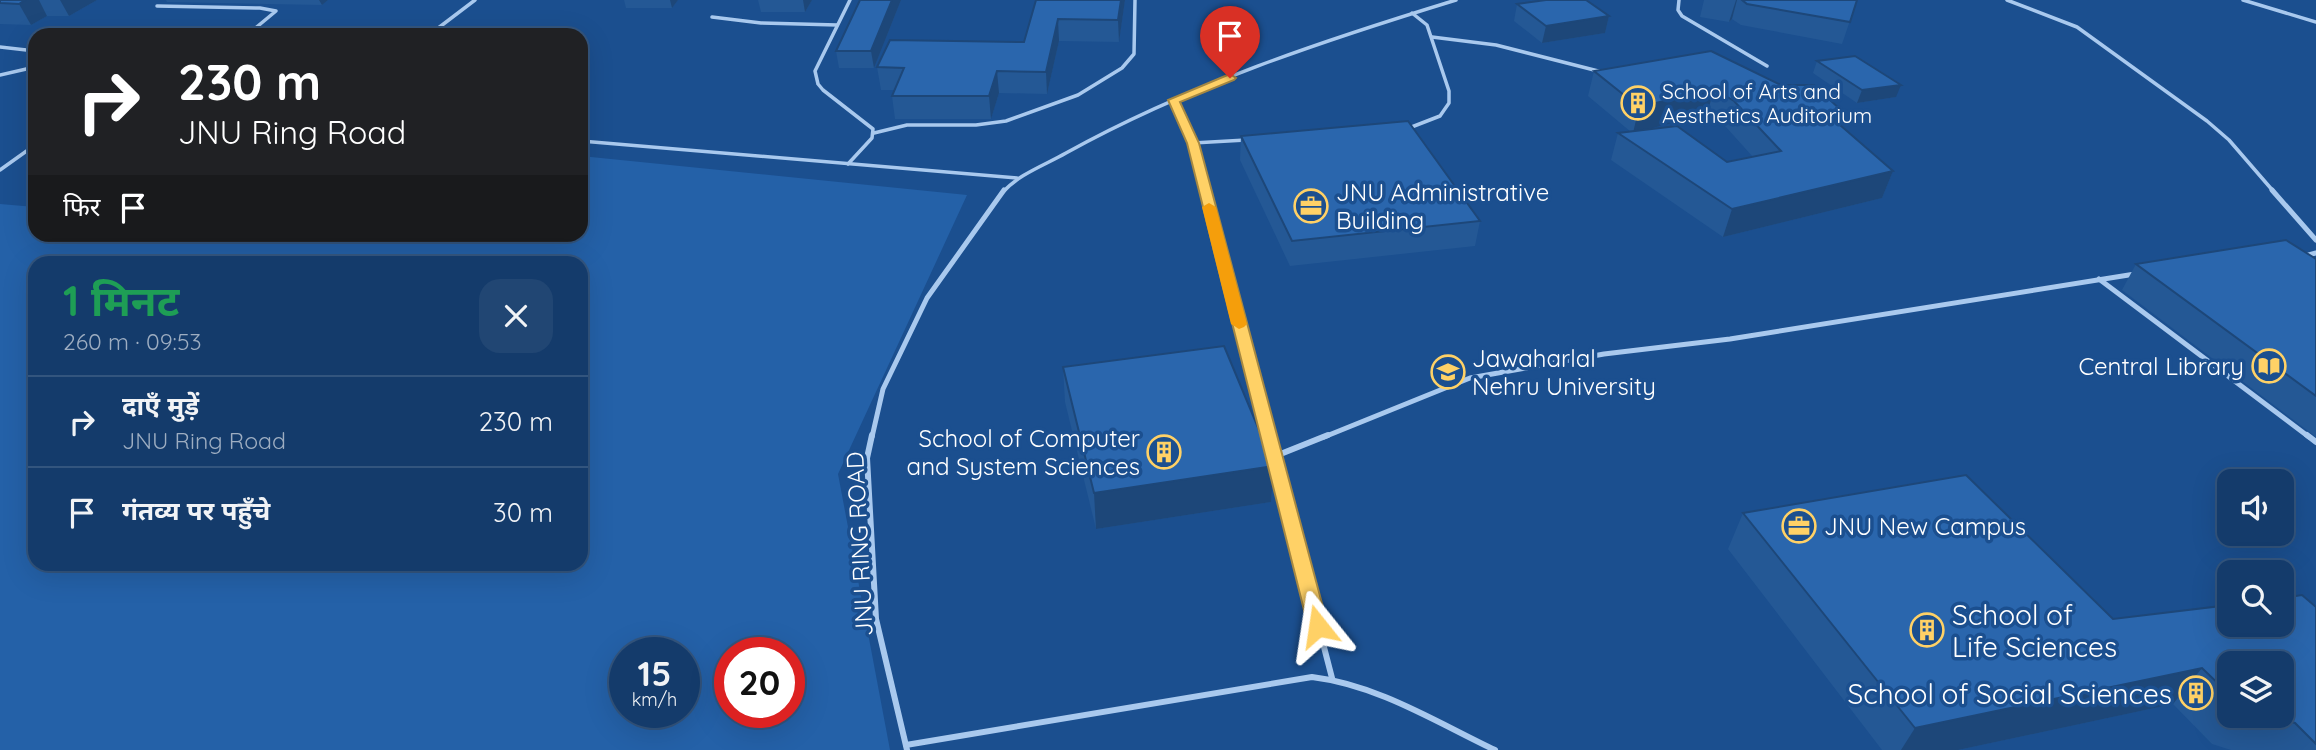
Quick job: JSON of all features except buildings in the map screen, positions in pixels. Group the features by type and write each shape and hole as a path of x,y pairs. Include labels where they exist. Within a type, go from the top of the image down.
{"lane":[{"path":"438,28 475,0"},
{"path":"850,0 816,65 818,84 873,129 874,133"},
{"path":"848,164 874,133 907,125 976,125 1006,121 1078,95 1122,68 1134,54 1136,0"},
{"name":"JNU RING ROAD","path":"906,747 876,619 867,476 871,438 883,389 927,298 1005,189 1018,178 1132,118 1174,100 1308,49 1456,0"},
{"path":"1679,0 1678,10 1682,16 1767,66"},
{"path":"2007,0 2089,34 2207,121 2230,140 2316,240"},
{"path":"2243,0 2316,22"},
{"path":"157,6 260,8 276,11 255,28"},
{"path":"1403,129 1423,125 1440,116 1450,103 1449,91 1427,25 1412,13"},
{"path":"712,17 761,23 837,25"},
{"path":"1432,37 1496,45 1605,73"},
{"path":"0,47 28,50"},
{"path":"0,75 28,69"},
{"path":"1174,100 1193,143 1332,678"},
{"path":"1193,143 1258,139"},
{"path":"588,142 1018,178"},
{"path":"0,170 28,150"},
{"path":"2297,257 2316,253"},
{"path":"1273,457 1470,378 1604,354 1730,339 2149,273"},
{"path":"2099,279 2316,442"},
{"path":"906,747 1298,680 1332,678 1357,685 1495,750"}],"shaded area":[{"path":"588,157 967,195 838,474 890,750 0,750 0,204 28,206 28,242 588,242"}],"slow traffic":[{"path":"1209,207 1239,324"}],"place":[{"name":"School of Arts and Aesthetics Auditorium","path":"1638,103"},
{"name":"JNU Administrative Building","path":"1311,206"},
{"name":"Central Library","path":"2269,366"},
{"name":"Jawaharlal Nehru University","path":"1448,372"},
{"name":"School of Computer and System Sciences","path":"1164,452"},
{"name":"JNU New Campus","path":"1799,526"},
{"name":"School of Life Sciences","path":"1927,630"},
{"name":"School of Social Sciences","path":"2196,693"}],"route":[{"path":"1230,78 1174,100 1193,143 1318,626"}]}
